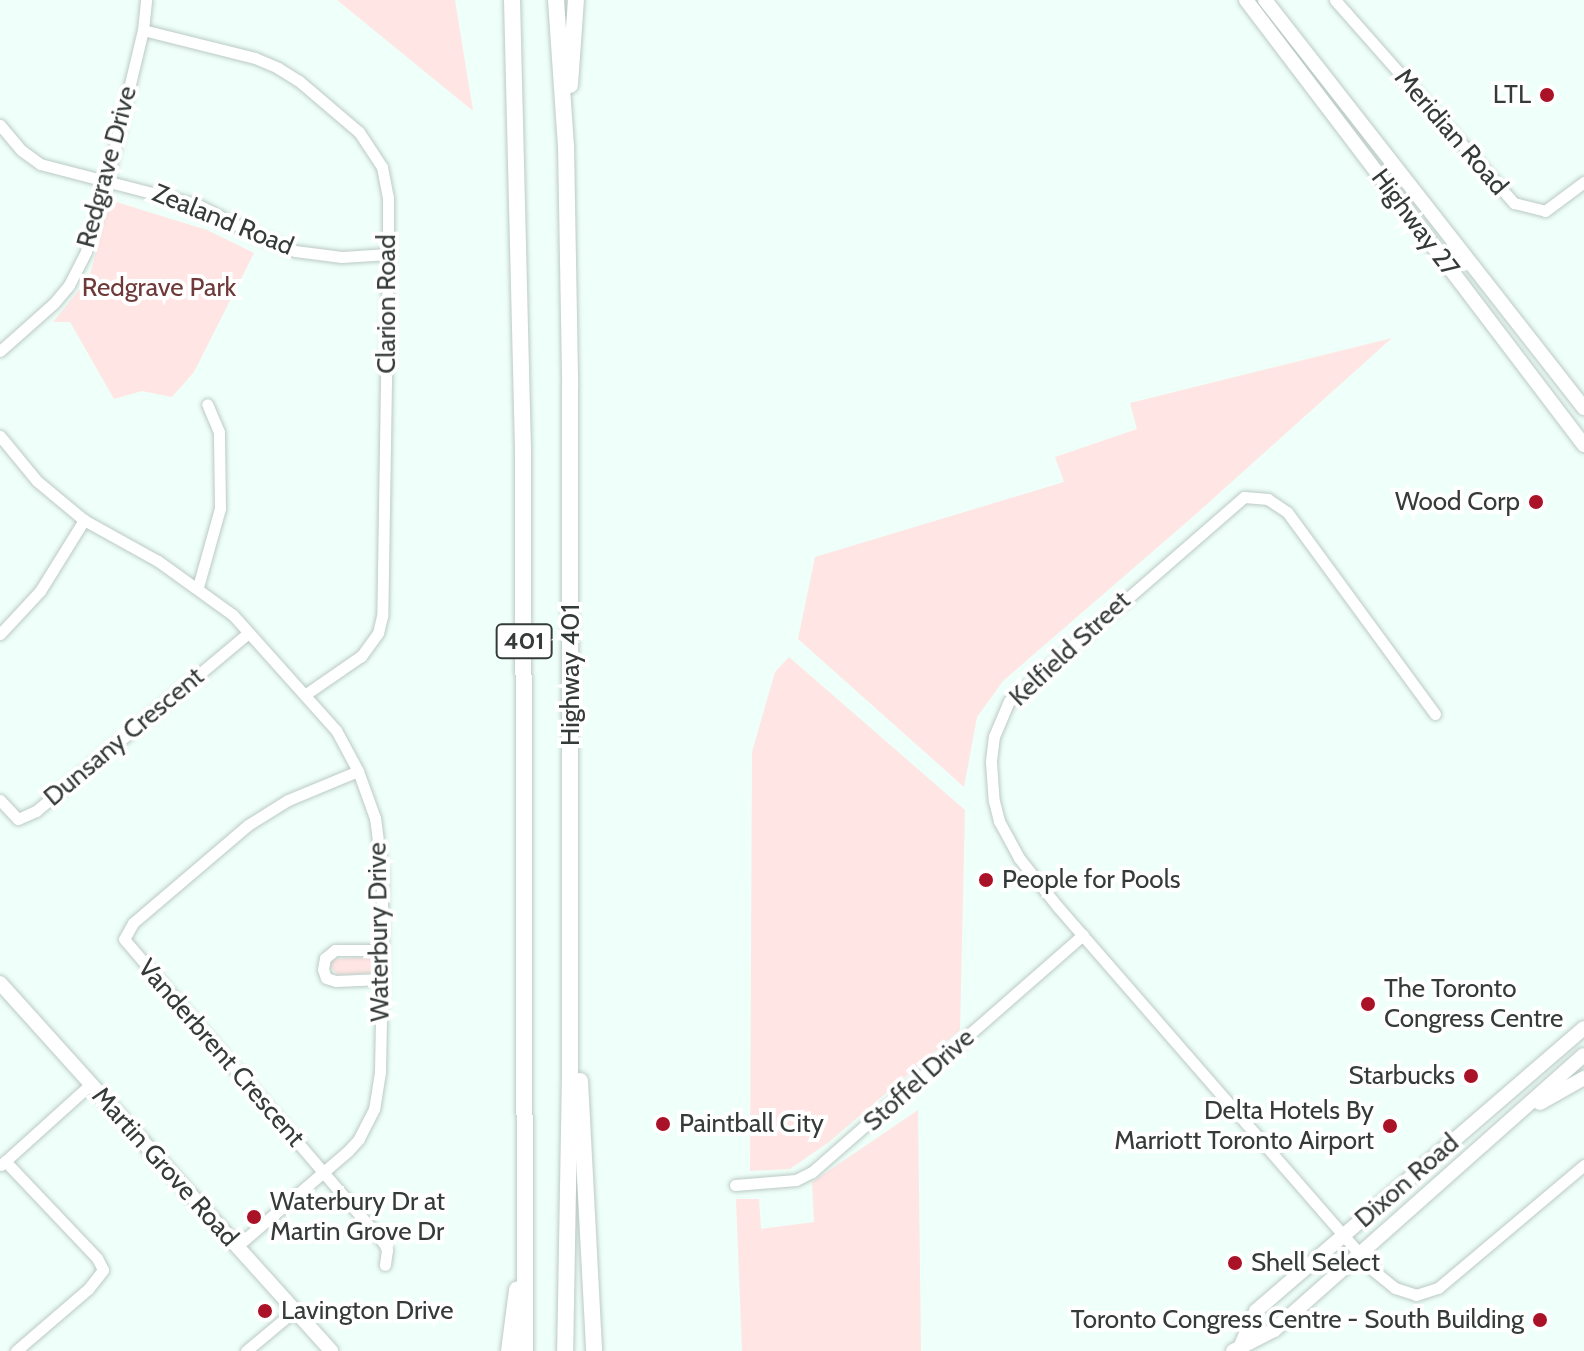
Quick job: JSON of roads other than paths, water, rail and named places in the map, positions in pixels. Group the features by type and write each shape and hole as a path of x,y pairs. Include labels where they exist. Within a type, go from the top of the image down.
{"highway":[{"name":"Highway 401","path":"512,0 522,289 525,1351"},
{"name":"Highway 401","path":"556,0 566,146 570,417 570,966 565,1351"},
{"path":"566,146 576,0"},
{"path":"570,966 578,1048 594,1351"},
{"path":"509,1351 525,1245"}],"main road":[{"name":"Highway 27","path":"1246,0 1584,445"},
{"name":"Highway 27","path":"1265,0 1584,408"},
{"path":"1559,377 1584,396"},
{"name":"Martin Grove Road","path":"0,983 331,1351"},
{"name":"Dixon Road","path":"1238,1347 1256,1311 1584,1028"},
{"path":"1559,1051 1579,1060"},
{"name":"Dixon Road","path":"1238,1347 1274,1330 1579,1060"},
{"path":"1515,1118 1584,1078"}],"street":[{"name":"Redgrave Drive","path":"0,351 37,322 69,285 93,231 143,30 146,0"},
{"name":"Meridian Road","path":"1335,0 1514,203 1545,211 1584,182"},
{"name":"Clarion Road","path":"143,30 255,58 278,68 354,128 382,167 388,197 382,616 378,633 361,656 306,694"},
{"name":"Zealand Road","path":"0,125 21,150 40,164 198,205 295,251 342,257 388,254"},
{"path":"198,587 220,508 219,432 207,404"},
{"name":"Waterbury Drive","path":"0,436 37,481 84,520 198,587 233,615 336,730 358,771 379,837 382,979 380,1072 374,1109 359,1139 237,1246"},
{"name":"Kelfield Street","path":"1435,714 1287,512 1268,499 1244,497 1024,686 1000,717 991,762 999,821 1019,858 1083,935 1360,1255 1399,1291 1416,1295 1430,1292 1455,1276 1584,1165"},
{"path":"0,634 40,591 84,520"},
{"name":"Dunsany Crescent","path":"0,800 18,819 36,811 248,633"},
{"name":"Vanderbrent Crescent","path":"322,1171 124,939 133,923 248,825 288,800 358,771"},
{"name":"Stoffel Drive","path":"735,1185 796,1180 812,1172 1083,935"},
{"path":"381,950 335,950 325,958 323,969 326,978 336,981 382,979"},
{"path":"16,1351 88,1289 103,1270 97,1258 2,1163 90,1085"},
{"path":"322,1171 384,1243 387,1250 385,1265"},
{"path":"246,1351 295,1310"}],"place":[{"name":"LTL","path":"1547,95"},
{"name":"Wood Corp","path":"1536,502"},
{"name":"People for Pools","path":"986,880"},
{"name":"The Toronto Congress Centre","path":"1368,1004"},
{"name":"Starbucks","path":"1471,1076"},
{"name":"Paintball City","path":"663,1124"},
{"name":"Delta Hotels By Marriott Toronto Airport","path":"1390,1126"},
{"name":"Waterbury Dr at Martin Grove Dr","path":"254,1217"},
{"name":"Shell Select","path":"1235,1263"},
{"name":"Lavington Drive","path":"265,1311"},
{"name":"Toronto Congress Centre - South Building","path":"1540,1320"}],"park label":[{"name":"Redgrave Park","path":"159,288"}]}
